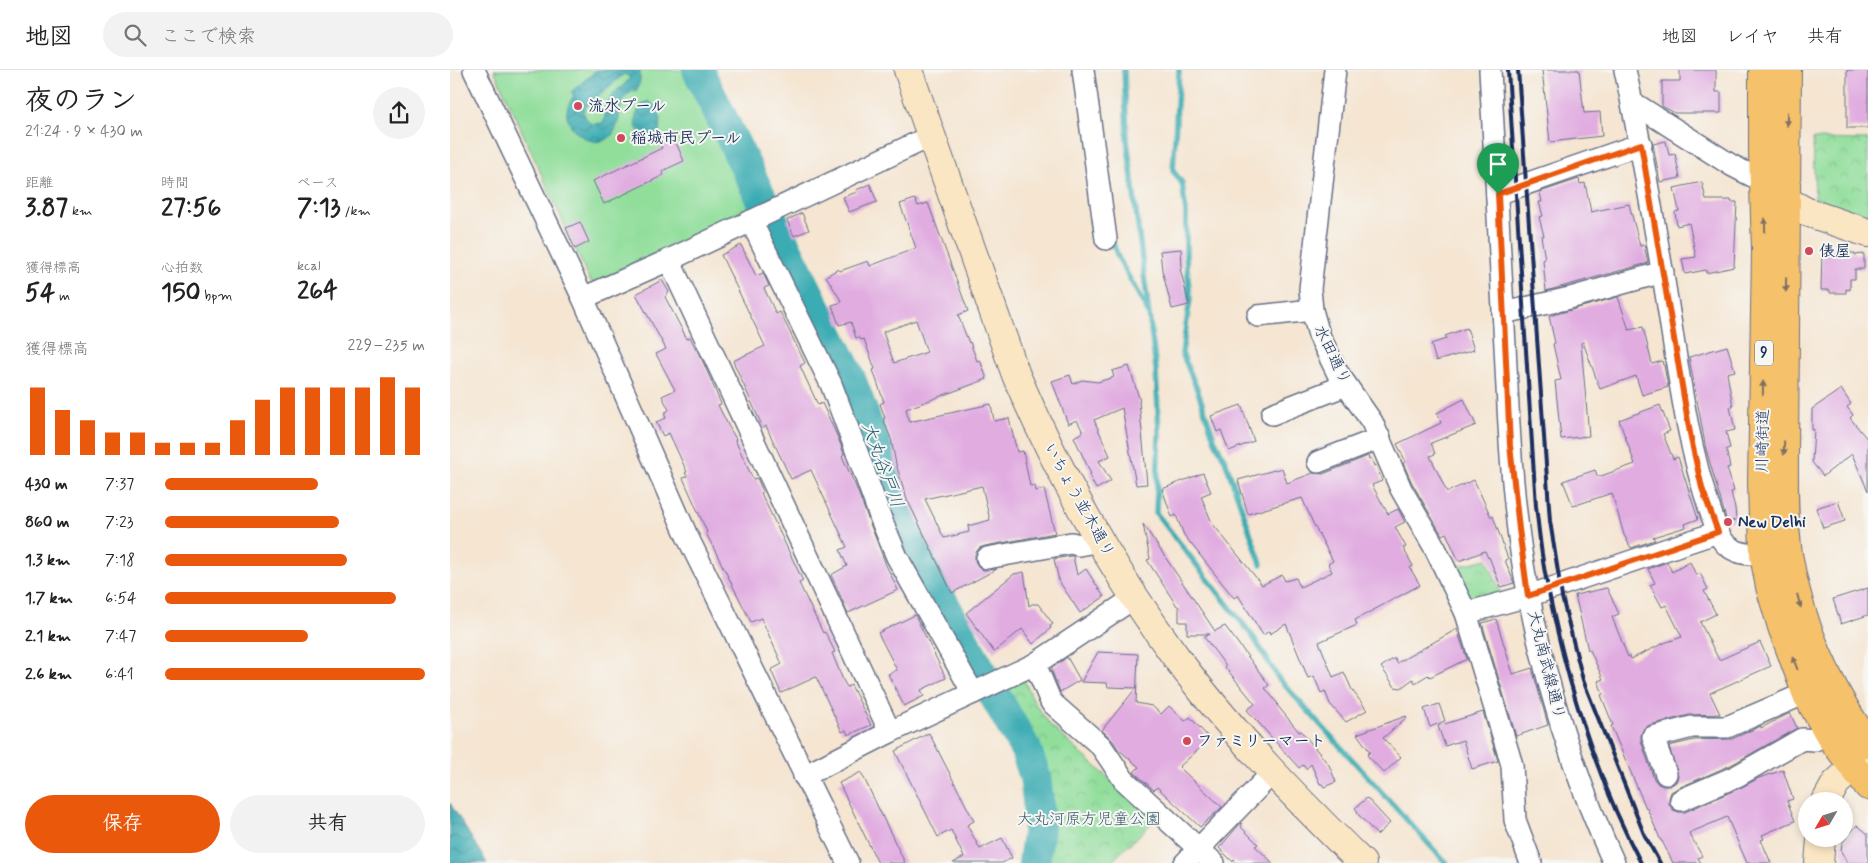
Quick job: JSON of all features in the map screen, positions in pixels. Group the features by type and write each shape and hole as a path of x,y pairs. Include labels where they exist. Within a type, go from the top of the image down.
{"main road":[{"name":"川崎街道","path":"1763,70 1766,252 1762,483 1776,554 1833,688 1868,744"},
{"name":"川崎街道","path":"1787,70 1784,490 1770,587 1782,627 1806,693 1828,732 1863,769"}],"street":[{"path":"474,70 582,298 687,536 848,863"},
{"name":"いちょう並木通り","path":"908,70 1016,375 1058,464 1100,541 1134,598 1199,687 1296,799 1362,863"},
{"path":"1083,70 1106,239"},
{"name":"水田通り","path":"1336,70 1310,289 1312,310 1319,335 1337,372 1372,422 1401,488 1435,548 1466,613 1512,765 1515,820 1531,863"},
{"name":"大丸南武線通り","path":"1490,70 1510,445 1528,596 1553,700 1594,818 1614,863"},
{"path":"1625,70 1641,144 1691,439 1702,488 1718,532 1727,546 1742,552 1776,554"},
{"path":"1632,102 1731,165 1764,182 1787,202 1807,212 1868,233"},
{"path":"582,298 669,260 932,136"},
{"path":"1498,194 1641,144"},
{"path":"755,219 831,384 881,520 897,557 982,689"},
{"path":"669,260 890,732"},
{"path":"1503,312 1570,298 1663,272"},
{"path":"1258,316 1312,310"},
{"path":"1272,414 1346,385"},
{"path":"1318,462 1380,438"},
{"path":"1466,613 1528,596 1718,532"},
{"path":"987,558 1071,543 1079,545 1100,541"},
{"path":"804,776 890,732 1035,664 1134,598"},
{"path":"1035,664 1051,702 1100,746 1124,780 1192,856 1214,863"},
{"path":"1666,774 1653,737 1692,727 1727,727 1806,693"},
{"path":"1681,800 1737,776 1802,739 1815,740 1828,732"},
{"path":"1831,792 1836,783 1863,769"},
{"path":"1192,856 1272,773"},
{"path":"1819,863 1820,848"}],"green space":[{"name":"稲城市民プール","path":"494,70 684,70 752,206 596,284 590,281"},
{"path":"1813,139 1868,140 1868,216 1815,199"},
{"path":"1487,559 1502,596 1470,602 1455,567"},
{"name":"大丸河原方児童公園","path":"1023,678 1036,705 1051,726 1155,820 1110,863 1042,863 1046,817 1043,787 1029,744 1001,691"}],"water":[{"name":"流水プール","path":"597,70 640,70 640,81 637,90 628,94 624,99 617,126 611,136 604,140 597,142 589,140 575,131 570,125 567,118 567,110 574,95 571,92","holes":["624,74 630,77 608,101 603,123 591,124 583,111 587,105"]},
{"path":"649,101 659,114 661,121 660,130 652,135 643,136 637,128 635,120 642,104"},
{"path":"450,803 487,863 450,863"}],"building":[{"path":"1542,70 1579,70 1584,113 1600,112 1602,136 1550,142"},
{"path":"1680,70 1716,70 1716,92 1721,92 1721,113 1675,113 1662,106 1662,81 1680,81"},
{"path":"1847,70 1868,70 1868,128 1847,128"},
{"path":"673,136 684,161 662,171 664,175 604,204 593,181 662,148 659,142"},
{"path":"1666,141 1669,155 1675,154 1680,178 1660,182 1653,144"},
{"path":"1579,179 1580,184 1585,183 1591,212 1629,204 1640,246 1644,245 1648,263 1546,291 1543,260 1545,259 1541,236 1544,236 1539,217 1543,216 1539,202 1542,202 1540,192"},
{"path":"1702,182 1706,200 1731,200 1731,202 1737,202 1734,267 1706,273 1706,270 1685,274 1682,259 1696,257 1689,223 1677,226 1675,212 1679,211 1674,188"},
{"path":"870,184 877,202 849,212 843,197 857,192 856,190"},
{"path":"915,199 918,206 928,203 968,311 958,315 977,361 980,360 987,379 906,409 909,422 991,404 994,421 1009,418 1017,452 1023,451 1030,486 1035,485 1036,491 1044,489 1055,533 979,548 975,554 975,561 978,566 983,570 997,569 952,593 908,503 896,464 891,439 883,419 885,418 880,404 884,402 864,339 856,338 851,322 839,325 832,305 842,302 826,276 838,269 840,271 868,261 870,266 916,248 900,204","holes":["916,320 927,352 894,363 883,332","982,486 990,520 968,526 969,532 944,538 925,499"]},
{"path":"802,213 809,230 794,236 787,220"},
{"path":"580,222 589,242 575,249 566,228"},
{"path":"741,245 756,276 763,273 769,286 764,288 776,314 780,312 805,363 800,366 818,405 822,403 839,440 844,454 842,456 898,590 848,613 831,575 847,566 840,550 847,547 811,470 791,479 766,426 763,428 733,361 765,346 721,255"},
{"path":"1181,249 1182,268 1180,268 1189,305 1172,309 1162,270 1160,251"},
{"path":"1822,251 1850,251 1850,253 1855,253 1855,255 1864,254 1864,269 1855,269 1855,279 1850,279 1850,290 1846,289 1846,293 1830,293 1830,290 1821,290"},
{"path":"662,280 669,292 665,297 687,339 690,337 704,364 721,404 718,405 736,439 753,479 757,478 763,492 761,493 803,581 799,583 823,633 825,632 835,652 832,653 843,680 847,687 851,685 871,725 848,735 846,730 842,732 816,677 781,693 771,670 782,664 761,618 751,622 706,533 683,478 687,476 685,473 687,472 669,433 663,436 656,422 666,418 664,413 669,410 662,396 675,390 656,354 666,349 636,294"},
{"path":"1618,297 1629,330 1643,327 1652,364 1662,361 1668,387 1642,395 1636,376 1600,389 1583,342 1581,343 1589,436 1561,439 1555,381 1561,380 1549,316"},
{"path":"1467,328 1474,350 1436,361 1431,344 1446,339 1445,336"},
{"path":"1727,346 1735,371 1727,373 1733,407 1730,407 1735,430 1726,432 1730,448 1726,449 1730,467 1727,468 1734,491 1731,492 1736,520 1727,522 1706,449 1689,357"},
{"path":"1129,366 1140,401 1147,484 1136,485 1122,408 1094,420 1110,456 1099,461 1111,481 1096,489 1074,437 1083,432 1077,420 1068,424 1052,381 1070,375 1073,384 1082,380 1098,382 1114,377 1112,371"},
{"path":"1841,389 1851,404 1847,407 1853,415 1850,418 1868,440 1868,491 1852,454 1823,476 1812,462 1814,429 1812,431 1812,409"},
{"path":"1464,399 1476,425 1431,443 1435,454 1430,456 1447,492 1474,480 1491,517 1493,516 1508,559 1505,560 1514,583 1501,587 1485,551 1459,561 1446,533 1442,535 1412,483 1403,463 1406,462 1397,444 1441,423 1437,413"},
{"path":"1241,405 1254,441 1229,451 1221,430 1217,432 1211,416"},
{"path":"1660,405 1670,431 1663,434 1673,459 1678,457 1698,519 1685,524 1686,527 1653,537 1655,540 1631,548 1624,535 1612,493 1573,506 1563,481 1595,470 1598,477 1635,464 1619,420"},
{"path":"1368,456 1369,459 1371,458 1374,466 1376,465 1382,481 1372,485 1388,514 1398,509 1405,522 1395,527 1406,547 1403,548 1413,566 1410,568 1420,585 1355,620 1357,625 1319,642 1333,677 1344,672 1352,690 1367,710 1346,722 1330,704 1325,691 1321,693 1314,676 1308,678 1286,624 1270,634 1269,631 1263,635 1238,595 1234,598 1184,535 1176,515 1172,517 1162,489 1203,473 1211,492 1201,496 1212,523 1262,585 1282,575 1285,581 1296,578 1300,587 1332,572 1328,564 1333,561 1302,498 1248,514 1238,480 1282,468 1287,483 1313,473 1323,474"},
{"path":"1838,501 1845,521 1823,528 1816,508"},
{"path":"1143,524 1215,631 1225,626 1269,685 1265,688 1277,705 1329,765 1336,782 1324,787 1320,784 1311,764 1306,769 1303,765 1299,768 1247,710 1255,704 1204,637 1210,634 1187,634 1187,622 1179,622 1179,607 1147,560 1150,559"},
{"path":"1073,556 1077,575 1086,569 1104,597 1080,613 1059,581 1054,559"},
{"path":"1667,562 1672,572 1690,562 1696,575 1700,573 1708,589 1704,591 1716,614 1700,622 1719,660 1760,642 1771,666 1710,693 1720,714 1689,715 1644,728 1641,734 1641,741 1654,779 1663,786 1670,786 1676,782 1678,776 1669,746 1694,740 1732,739 1761,726 1761,728 1790,713 1797,728 1731,765 1676,789 1671,792 1669,798 1669,804 1673,810 1685,812 1759,778 1783,770 1793,799 1787,801 1795,821 1762,835 1764,839 1761,840 1771,863 1747,863 1727,817 1689,833 1702,856 1698,858 1701,863 1673,863 1646,808 1611,726 1613,725 1601,695 1603,694 1598,681 1603,679 1590,650 1588,650 1575,595 1607,588 1619,614 1612,617 1628,657 1630,656 1631,659 1664,643 1682,637 1666,605 1662,607 1650,585 1655,583 1648,569"},
{"path":"1024,572 1029,606 1038,604 1053,624 1033,644 1022,629 994,652 966,613 1014,574"},
{"path":"1868,588 1868,615 1841,624 1833,599"},
{"path":"915,615 946,678 921,690 924,696 904,706 888,674 897,670 878,633"},
{"path":"1496,619 1513,674 1532,668 1548,725 1516,736 1482,623"},
{"path":"1457,629 1467,659 1430,677 1428,675 1415,683 1413,679 1401,688 1395,687 1381,667 1393,659 1397,663"},
{"path":"1098,652 1138,654 1136,703 1152,706 1161,714 1169,706 1185,721 1190,717 1210,739 1179,767 1222,807 1200,827 1157,787 1154,790 1134,772 1139,767 1118,749 1102,730 1136,688 1108,687 1107,683 1081,682"},
{"path":"1067,657 1080,680 1060,692 1051,669"},
{"path":"1439,704 1445,721 1430,727 1424,709"},
{"path":"1483,712 1498,761 1472,769 1463,740 1445,746 1438,726"},
{"path":"1406,716 1383,738 1401,757 1384,773 1367,755 1370,752 1357,734"},
{"path":"929,733 974,821 967,825 980,849 1002,838 1012,858 1002,863 953,863 964,857 951,830 938,837 895,751"},
{"path":"861,772 905,863 878,863 839,783"},
{"path":"1367,798 1390,823 1377,835 1357,813 1355,808"},
{"path":"1241,823 1241,827 1258,844 1255,846 1273,863 1237,863 1234,860 1233,862 1219,848"},
{"path":"1857,825 1868,834 1868,863 1847,863 1841,851 1841,848 1853,847 1853,830"}],"waterway":[{"name":"大丸谷戸川","path":"698,70 849,376 913,549 1026,750 1035,777 1038,800 1039,827 1034,863"},
{"path":"1124,70 1127,139 1156,370 1159,432 1156,513 1254,638 1279,679 1446,863"},
{"path":"1179,70 1173,171 1182,183 1186,213 1186,256 1190,299 1182,353 1215,441 1225,460 1261,564"},
{"path":"1112,240 1118,257 1148,312"}],"railway":[{"path":"1508,70 1536,506 1544,569 1562,651 1583,724 1609,795 1641,863"},
{"path":"1518,70 1550,521 1562,597 1583,680 1644,834 1660,863"}],"place":[{"name":"流水プール","path":"578,106"},
{"name":"稲城市民プール","path":"621,138"},
{"name":"俵屋","path":"1809,251"},
{"name":"New Delhi","path":"1728,522"},
{"name":"ファミリーマート","path":"1187,741"}],"route":[{"path":"1641,144 1672,336 1691,439 1702,488 1718,532 1528,596 1510,445 1498,194 1641,144"}]}
